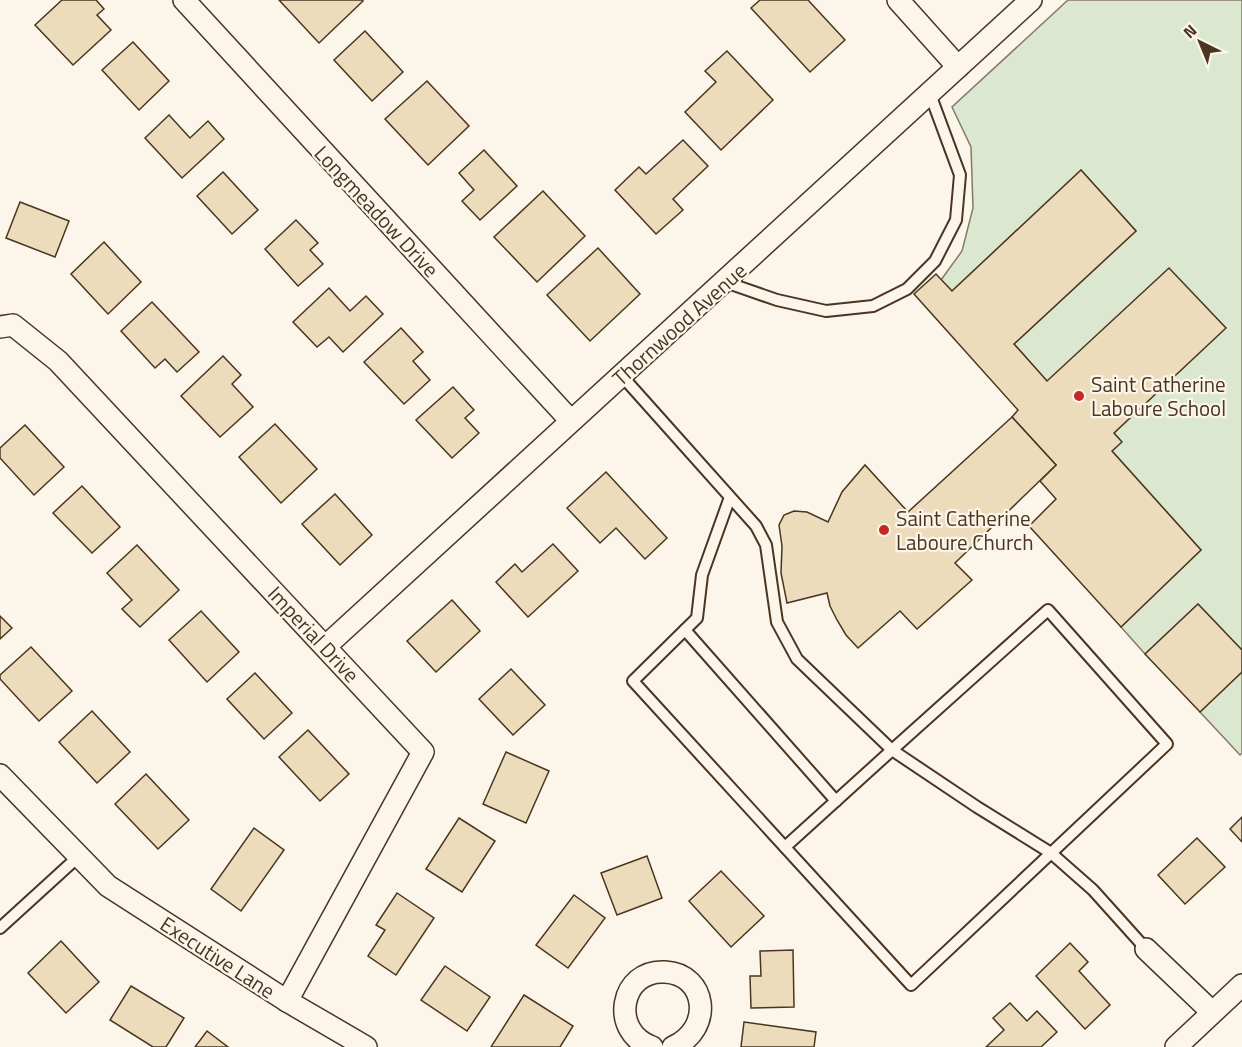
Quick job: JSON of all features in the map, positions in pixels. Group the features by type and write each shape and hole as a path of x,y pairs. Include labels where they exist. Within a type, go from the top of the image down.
{"street":[{"name":"Longmeadow Drive","path":"184,0 571,421"},
{"path":"898,0 958,67"},
{"name":"Thornwood Avenue","path":"326,646 1031,0"},
{"name":"Imperial Drive","path":"0,327 13,325 58,361 423,752 287,1001"},
{"name":"Executive Lane","path":"0,775 108,886 287,1001 366,1047"},
{"path":"1146,949 1212,1012"},
{"path":"652,1047 639,1041 626,1040 624,1009 626,997 642,978 653,973 666,972 688,981 696,991 700,1002 701,1013 698,1025 683,1043 673,1047"},
{"path":"1176,1047 1242,985"}],"lane":[{"path":"725,282 777,300 826,310 873,306 907,289 935,261 956,220 960,175 930,94"},
{"path":"622,376 756,526 766,545 777,622 797,659 892,750 976,807 1051,853 1093,890 1146,949"},
{"path":"730,497 702,575 697,618 633,681 785,848 911,985 1167,744 1048,610 785,848"},
{"path":"685,630 836,801"},
{"path":"0,928 79,856"}],"green space":[{"path":"1068,0 1242,0 1242,650 1198,604 1145,654 1121,627 1201,550 1112,451 1121,442 1114,433 1225,328 1047,381 1014,344 1136,231 1081,170 952,291 941,280 962,251 973,208 971,147 952,107"},
{"path":"1242,672 1242,753 1240,755 1200,712"}],"building":[{"path":"62,0 96,0 104,9 97,15 111,30 73,65 35,25"},
{"path":"279,0 362,0 363,1 319,43"},
{"path":"760,0 808,0 845,40 810,72 751,8"},
{"path":"365,31 403,72 372,101 334,60"},
{"path":"133,42 169,81 139,110 102,70"},
{"path":"727,51 773,100 721,150 685,112 716,82 705,71"},
{"path":"427,81 469,126 428,165 385,119"},
{"path":"169,115 190,138 208,121 224,139 182,178 145,138"},
{"path":"683,140 708,166 673,199 683,210 656,234 615,190 639,167 646,174"},
{"path":"484,150 517,186 480,220 462,201 474,190 459,173"},
{"name":"Saint Catherine Laboure School","path":"1081,170 1136,231 1014,344 1047,381 1169,268 1226,328 1114,433 1122,442 1112,451 1201,550 1121,627 1029,526 1056,499 1040,481 1056,465 1012,417 1018,410 914,294 936,274 952,291"},
{"path":"223,172 258,210 232,234 197,196"},
{"path":"543,191 585,236 537,282 494,237"},
{"path":"20,202 69,221 55,257 6,238"},
{"path":"296,220 318,243 310,250 323,264 298,286 265,249"},
{"path":"104,242 141,282 108,314 71,274"},
{"path":"598,248 640,294 590,341 547,295"},
{"path":"329,288 350,311 366,296 383,314 343,352 329,337 317,347 293,322"},
{"path":"152,302 199,352 177,372 165,359 155,368 121,331"},
{"path":"401,328 423,352 413,361 430,380 404,404 364,362"},
{"path":"223,356 241,375 232,384 253,407 220,437 181,396"},
{"path":"453,387 474,410 465,418 479,433 452,458 416,420"},
{"name":"Saint Catherine Laboure Church","path":"1012,417 1056,465 955,563 972,580 917,629 900,611 858,648 846,635 837,620 827,593 787,603 781,573 782,546 779,525 784,515 794,511 807,512 828,522 842,492 865,465 908,512"},
{"path":"275,424 317,469 281,503 239,457"},
{"path":"25,425 64,467 34,495 0,458 0,448"},
{"path":"606,472 667,538 645,559 616,528 600,543 567,508"},
{"path":"82,486 120,527 92,553 53,513"},
{"path":"335,494 372,535 340,565 302,524"},
{"path":"553,544 578,571 528,617 496,582 515,564 522,572"},
{"path":"137,545 179,590 140,627 122,609 132,600 107,573"},
{"path":"452,600 480,631 436,672 407,641"},
{"path":"1198,604 1242,650 1242,672 1200,712 1145,654"},
{"path":"201,611 239,652 207,682 169,640"},
{"path":"0,616 12,628 0,639"},
{"path":"31,647 72,691 39,721 0,679 0,675"},
{"path":"511,669 545,705 513,735 479,699"},
{"path":"255,673 292,713 264,739 227,699"},
{"path":"92,711 130,752 97,783 59,742"},
{"path":"308,730 349,774 320,801 279,757"},
{"path":"506,752 549,771 526,823 483,804"},
{"path":"146,774 189,820 158,849 115,804"},
{"path":"1242,817 1242,842 1230,829"},
{"path":"459,818 495,841 462,892 426,869"},
{"path":"254,828 284,850 241,911 211,889"},
{"path":"1197,838 1225,867 1185,904 1158,875"},
{"path":"647,856 662,898 617,915 601,873"},
{"path":"721,871 764,916 731,947 689,901"},
{"path":"397,893 434,918 396,975 368,956 385,930 376,925"},
{"path":"574,895 605,918 568,968 536,945"},
{"path":"61,941 99,982 66,1013 28,973"},
{"path":"1070,943 1088,962 1079,971 1110,1005 1085,1029 1036,976"},
{"path":"793,950 794,1007 751,1008 750,976 761,976 760,951"},
{"path":"445,966 490,997 467,1031 421,1000"},
{"path":"131,986 184,1018 166,1047 153,1047 110,1020"},
{"path":"524,995 573,1026 560,1047 491,1047"},
{"path":"1010,1003 1027,1021 1037,1011 1057,1032 1041,1047 986,1047 1004,1030 993,1018"},
{"path":"744,1022 816,1032 814,1047 741,1047"},
{"path":"207,1031 228,1047 195,1047"}],"place":[{"name":"Saint Catherine Laboure School","path":"1079,396"},
{"name":"Saint Catherine Laboure Church","path":"884,530"}]}
